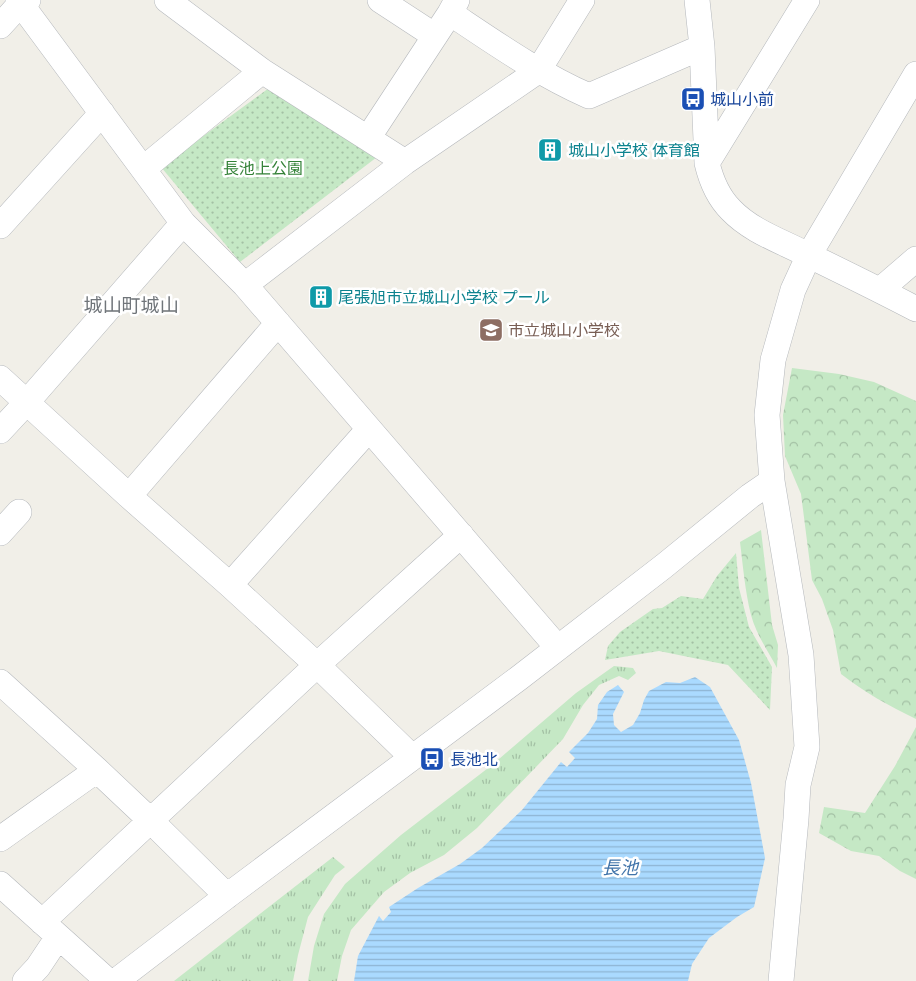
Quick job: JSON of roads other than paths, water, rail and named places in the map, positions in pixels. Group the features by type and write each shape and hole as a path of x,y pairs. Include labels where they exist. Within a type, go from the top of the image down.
{"street":[{"path":"167,0 262,71 405,162"},
{"path":"380,0 435,36"},
{"path":"245,285 405,162 538,71 582,0"},
{"path":"697,0 702,47 707,163 716,190 731,210 750,226 916,309"},
{"path":"707,163 807,0"},
{"path":"0,26 22,1 183,223 245,285 558,648"},
{"path":"368,138 453,7 538,71 589,96 702,47"},
{"path":"143,169 262,71"},
{"path":"780,981 798,785 807,747 801,655 772,481 767,415 773,360 793,290 809,255 916,74"},
{"path":"0,226 102,113"},
{"path":"0,431 183,223"},
{"path":"880,290 916,258"},
{"path":"128,496 278,324"},
{"path":"0,378 128,496 230,585 317,665 412,757"},
{"path":"230,585 369,429"},
{"path":"116,981 226,896 558,648 664,566 750,496 772,481"},
{"path":"0,533 19,512"},
{"path":"25,981 38,967 50,929 150,820 461,535"},
{"path":"0,682 150,820 226,896"},
{"path":"0,839 97,770"},
{"path":"0,884 108,981"}],"water":[{"name":"長池","path":"695,677 710,687 739,740 751,783 765,858 754,907 709,938 692,964 688,981 354,981 358,956 379,916 383,921 391,912 389,907 460,864 482,848 522,810 561,762 567,767 575,758 569,752 588,733 597,719 598,705 607,692 618,685 624,692 613,714 614,725 621,732 633,725 649,691 666,682 680,683"}],"place":[{"name":"城山小前","path":"693,99"},
{"name":"城山小学校 体育館","path":"550,150"},
{"name":"尾張旭市立城山小学校 プール","path":"321,297"},
{"name":"市立城山小学校","path":"491,330"},
{"name":"長池北","path":"432,759"}],"district":[{"name":"城山町城山","path":"131,305"}],"park label":[{"name":"長池上公園","path":"263,168"}]}
